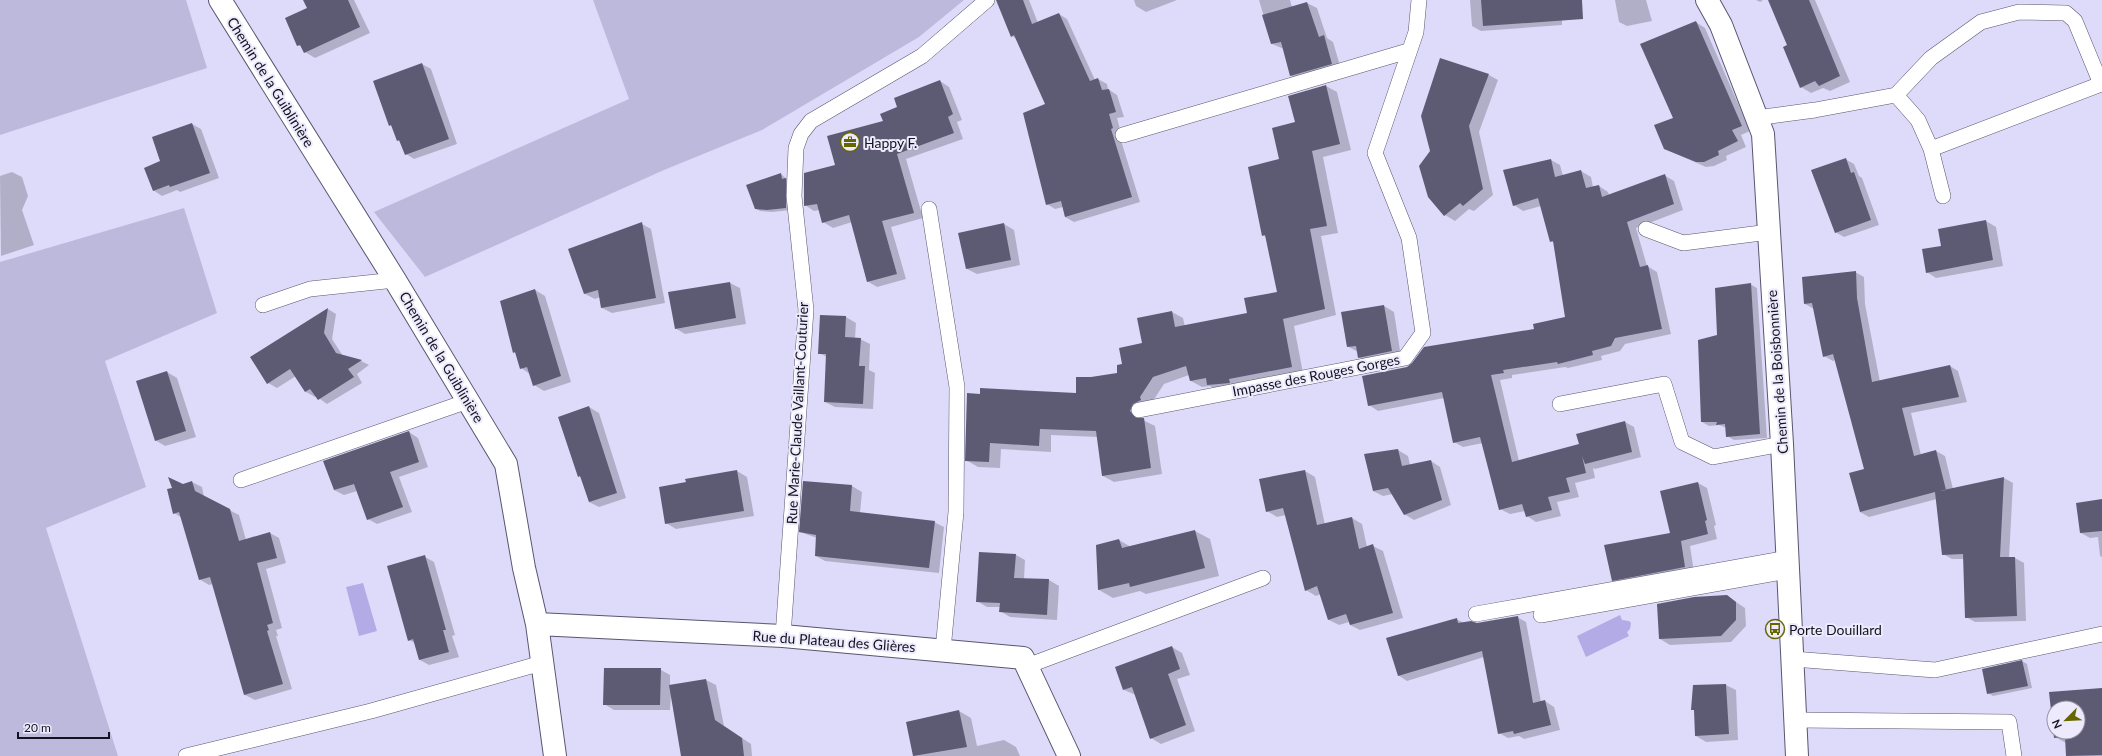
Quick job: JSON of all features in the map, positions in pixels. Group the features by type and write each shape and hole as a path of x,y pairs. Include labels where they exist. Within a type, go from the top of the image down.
{"street":[{"name":"Chemin de la Guiblinière","path":"220,0 395,280 506,464 524,568 537,624 555,756"},
{"name":"Chemin de la Boisbonnière","path":"1707,0 1721,25 1763,134 1782,444 1796,720 1796,756"},
{"name":"Rue du Plateau des Glières","path":"537,624 784,636 1023,658 1027,666"},
{"path":"1027,666 1069,756"}],"lane":[{"name":"Rue Marie-Claude Vaillant-Couturier","path":"784,636 806,310 794,196 796,148 801,134 811,121 922,56 987,0"},
{"name":"Impasse des Rouges Gorges","path":"1139,410 1405,358 1423,333 1409,238 1375,153 1408,51 1416,32 1419,0"},
{"path":"1756,118 1815,110 1896,95 1931,58 1981,22 2019,12 2066,13 2075,21 2102,86 1931,149"},
{"path":"1123,135 1408,51"},
{"path":"1896,95 1918,120 1931,149 1943,196"},
{"path":"929,209 957,387 956,512 943,650"},
{"path":"1646,229 1683,243 1769,232"},
{"path":"263,305 310,289 395,280"},
{"path":"1560,404 1664,384 1682,442 1713,456 1782,444"},
{"path":"241,480 468,401"},
{"path":"1476,614 1788,564"},
{"path":"1541,615 1788,564"},
{"path":"1027,666 1263,578"},
{"path":"1793,659 1935,670 2102,634"},
{"path":"186,756 371,711 542,663"},
{"path":"1796,720 2009,722 2014,756"}],"shaded area":[{"path":"0,0 186,0 207,68 0,135"},
{"path":"593,0 964,0 919,37 762,130 664,170 425,277 374,212 629,99"},
{"path":"184,208 217,313 105,361 146,487 46,528 118,756 0,756 0,262"},
{"path":"363,583 377,631 359,636 346,587"},
{"path":"1620,615 1622,620 1629,621 1631,623 1630,629 1627,632 1629,636 1586,657 1577,636"}],"building":[{"path":"303,0 348,0 360,27 304,53 300,45 297,46 285,18 307,8"},
{"path":"996,0 1023,0 1032,24 1059,13 1090,81 1098,78 1102,90 1109,89 1116,112 1109,114 1113,128 1111,129 1132,197 1065,217 1061,201 1046,205 1023,113 1045,104 1014,35 1011,37"},
{"path":"1481,0 1582,0 1583,19 1483,26"},
{"path":"1768,0 1809,0 1840,76 1819,86 1815,81 1800,88 1783,47 1787,45"},
{"path":"1307,2 1319,37 1324,35 1332,64 1290,76 1281,42 1271,44 1262,15"},
{"path":"1696,21 1742,126 1732,130 1738,141 1718,151 1719,155 1704,162 1696,162 1664,149 1654,125 1673,118 1640,44"},
{"path":"1440,58 1489,74 1469,126 1483,189 1463,206 1460,203 1444,216 1428,197 1419,166 1430,151 1421,116"},
{"path":"422,63 449,139 405,155 399,140 397,141 391,125 389,126 373,81"},
{"path":"940,80 953,114 948,117 954,133 897,154 914,213 882,221 897,274 867,282 849,215 822,223 817,204 804,206 804,173 835,165 827,136 883,121 880,114 897,107 894,98"},
{"path":"1326,85 1340,144 1312,151 1327,226 1310,229 1325,309 1283,319 1292,367 1229,379 1230,383 1207,385 1206,378 1190,381 1186,366 1153,377 1140,397 1141,400 1133,404 1130,411 1136,418 1144,418 1151,468 1102,476 1096,431 1040,429 1039,446 990,443 989,462 965,461 967,393 980,394 980,388 1076,393 1076,377 1091,377 1117,373 1117,365 1122,364 1119,348 1142,343 1137,318 1172,311 1175,327 1247,313 1244,298 1277,292 1265,235 1262,236 1248,167 1279,159 1272,128 1295,122 1288,96"},
{"path":"192,123 210,173 170,187 169,185 153,191 144,168 160,161 152,137"},
{"path":"1846,158 1851,173 1854,172 1871,220 1835,233 1811,170"},
{"path":"1551,159 1555,177 1581,170 1586,188 1599,185 1602,197 1665,174 1674,204 1627,222 1640,267 1648,265 1662,329 1615,338 1611,346 1592,351 1593,355 1558,364 1557,362 1503,370 1504,373 1491,375 1512,462 1579,444 1576,434 1625,421 1632,452 1585,464 1582,456 1586,473 1566,478 1570,492 1548,497 1552,510 1526,517 1522,504 1499,510 1480,437 1453,443 1442,392 1368,406 1362,376 1407,367 1412,363 1424,347 1534,329 1533,324 1565,317 1553,241 1550,242 1538,198 1513,206 1503,170"},
{"path":"781,173 782,179 786,178 786,208 767,210 755,209 746,185"},
{"path":"1986,220 1993,260 1926,273 1922,249 1941,246 1938,229"},
{"path":"642,222 656,298 601,308 598,290 584,294 568,249"},
{"path":"1004,223 1011,260 966,269 958,233"},
{"path":"1856,271 1857,298 1872,382 1950,365 1959,397 1902,408 1914,456 1936,450 1946,490 2004,477 2000,557 2015,557 2017,616 1965,618 1963,554 1942,555 1935,492 1860,512 1849,473 1864,469 1833,354 1823,357 1812,303 1804,304 1802,277"},
{"path":"730,282 736,318 675,329 668,292"},
{"path":"1751,283 1760,434 1726,437 1725,424 1716,425 1717,422 1701,422 1698,340 1717,335 1715,288"},
{"path":"535,289 561,376 533,386 527,367 520,369 515,352 513,353 500,301"},
{"path":"1384,305 1392,351 1358,358 1356,346 1347,347 1341,312"},
{"path":"328,308 324,333 336,353 362,360 348,369 354,377 318,400 310,389 305,392 290,369 267,384 250,357"},
{"path":"820,315 846,316 845,337 861,338 859,366 865,366 863,404 824,402 826,354 818,354"},
{"path":"167,371 186,431 155,441 136,381"},
{"path":"589,406 617,493 589,502 580,476 578,477 558,417"},
{"path":"409,431 419,462 390,472 403,507 367,520 354,484 334,490 323,461"},
{"path":"1398,449 1402,466 1431,460 1442,500 1404,515 1388,488 1373,491 1364,454"},
{"path":"737,470 744,511 665,524 659,487 686,482 685,479"},
{"path":"1305,470 1317,525 1352,517 1359,549 1373,544 1393,613 1350,625 1346,614 1328,620 1317,586 1305,591 1283,508 1266,512 1259,479"},
{"path":"168,477 183,484 192,481 195,491 230,509 239,541 270,532 277,558 257,563 273,623 267,625 269,630 267,631 283,684 244,695 210,577 199,580 179,512 173,514 167,489 172,488"},
{"path":"803,481 852,485 850,511 935,521 929,568 815,556 816,535 799,532"},
{"path":"1698,482 1707,520 1705,521 1708,534 1681,541 1685,567 1612,581 1604,545 1670,533 1660,491"},
{"path":"2102,499 2102,531 2080,533 2076,503"},
{"path":"1195,530 1205,568 1130,587 1129,583 1098,590 1096,545 1119,539 1122,548"},
{"path":"979,552 1016,554 1014,578 1049,579 1047,615 999,612 1000,603 976,602"},
{"path":"425,555 446,630 443,630 449,652 419,660 413,639 408,641 387,566"},
{"path":"1727,595 1736,602 1736,620 1721,636 1659,639 1657,604 1694,597"},
{"path":"1518,616 1533,703 1545,700 1551,725 1514,734 1513,731 1498,734 1482,651 1398,676 1386,638 1457,618 1458,623 1471,621 1477,623"},
{"path":"1172,646 1180,669 1168,674 1186,725 1150,739 1132,687 1123,690 1115,667"},
{"path":"2022,660 2028,686 1987,694 1982,669"},
{"path":"604,668 661,668 660,705 603,705"},
{"path":"706,679 715,720 742,738 744,756 681,756 669,685"},
{"path":"1726,684 1729,734 1695,736 1694,710 1691,710 1693,685"},
{"path":"2102,688 2102,755 2066,756 2065,740 2086,740 2086,700 2050,700 2049,692"},
{"path":"959,710 967,747 913,756 906,722"}],"place":[{"name":"Happy F.","path":"850,142"},
{"name":"Porte Douillard","path":"1775,629"}]}
